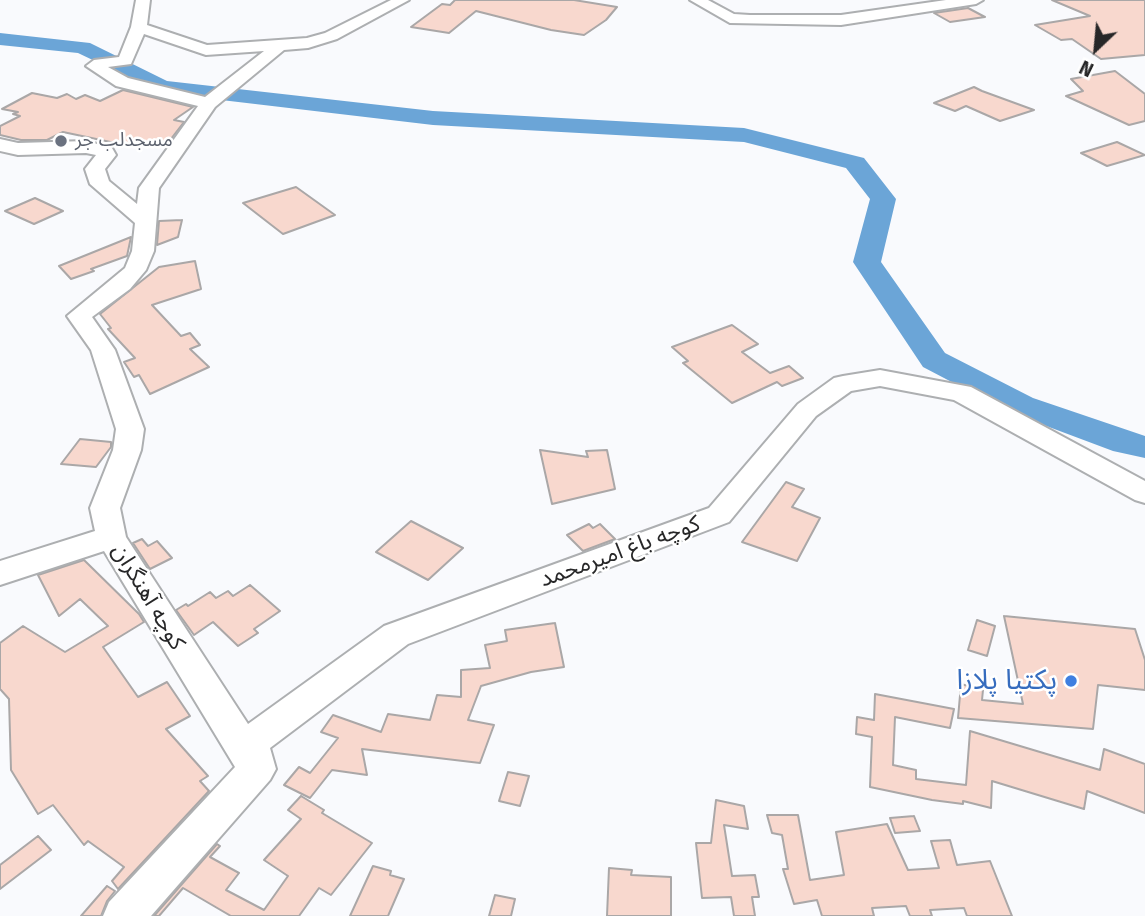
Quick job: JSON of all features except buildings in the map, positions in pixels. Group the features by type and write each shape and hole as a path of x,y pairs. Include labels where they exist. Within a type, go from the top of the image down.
{"street":[{"path":"139,27 206,50 308,43 331,36 402,0"},
{"path":"697,0 730,18 750,20 841,20 976,0"},
{"path":"149,1 125,61 94,66 122,82 219,94"},
{"name":"کوچه آهنگران","path":"257,769 111,537 105,508 127,450 130,429 103,350 79,316 122,284 135,270 143,251 149,188 219,94 277,49 266,47"},
{"path":"0,145 18,149 72,146 105,152 106,155 95,169 100,184 144,220"},
{"name":"کوچه باغ امیرمحمد","path":"257,769 250,742 396,635 719,515 807,410 843,384 880,378 961,393 1145,493"},
{"path":"0,573 111,537"},
{"path":"124,916 257,769"}],"waterway":[{"path":"0,39 83,47 162,87 433,118 744,135 855,163 883,199 867,262 934,360 1021,405 1125,443 1145,447"}],"place":[{"name":"مسجدلب جر","path":"61,141"},
{"name":"پکتیا پلازا","path":"1071,681"}]}
